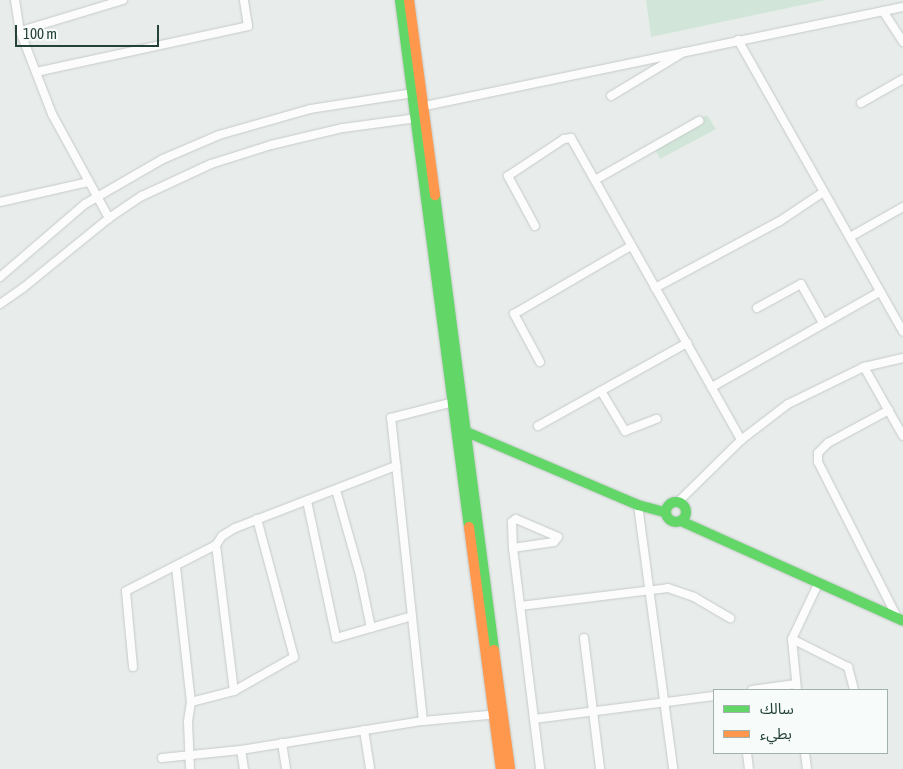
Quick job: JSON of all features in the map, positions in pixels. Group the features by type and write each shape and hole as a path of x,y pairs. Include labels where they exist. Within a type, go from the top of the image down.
{"main road":[{"path":"400,0 413,92 418,111"},
{"path":"409,0 418,111 462,430 498,714 501,769"},
{"path":"447,321 454,402 462,430"},
{"path":"462,430 638,505 665,512 670,521 681,521 900,620"},
{"path":"665,512 669,504 678,502 686,508 681,521"},
{"path":"498,714 510,769"}],"street":[{"path":"15,0 20,31 52,114 109,218"},
{"path":"20,31 123,0"},
{"path":"36,72 248,26 244,0"},
{"path":"0,304 24,288 109,218 142,196 211,164 262,148 343,128 687,50 903,7"},
{"path":"883,12 903,42"},
{"path":"738,40 822,193 850,237 903,332"},
{"path":"611,96 687,50"},
{"path":"861,103 903,79"},
{"path":"0,277 43,238 98,198 163,159 219,135 310,109 413,92"},
{"path":"595,180 699,121"},
{"path":"535,226 509,181 510,172 571,138 742,440"},
{"path":"0,202 88,182"},
{"path":"656,288 780,221 822,193"},
{"path":"850,237 903,208"},
{"path":"540,362 514,314 631,246"},
{"path":"757,308 801,284 823,323"},
{"path":"712,386 879,292"},
{"path":"538,426 687,343"},
{"path":"678,502 742,440 788,404 864,367 903,358"},
{"path":"864,367 903,436"},
{"path":"601,391 625,431 656,419"},
{"path":"423,721 391,418 454,402"},
{"path":"889,410 828,443 818,453 818,462 900,620"},
{"path":"133,667 126,591 216,545 225,534 258,519 396,466"},
{"path":"336,490 360,575 371,628"},
{"path":"307,501 336,638 412,616"},
{"path":"638,505 672,769"},
{"path":"191,702 234,691 294,657 258,519"},
{"path":"513,548 554,542 558,538 556,534 513,519 513,548 540,769"},
{"path":"216,545 234,691"},
{"path":"176,567 191,702 190,769"},
{"path":"767,689 796,687 792,639 818,584"},
{"path":"520,606 650,590 679,591 730,618"},
{"path":"584,638 600,769"},
{"path":"792,639 848,667 854,689"},
{"path":"534,719 665,704 713,696"},
{"path":"162,758 241,750 423,721 498,714"},
{"path":"364,730 370,769"},
{"path":"282,742 286,769"},
{"path":"241,750 244,769"},
{"path":"747,754 749,769"},
{"path":"805,754 808,769"}],"green space":[{"path":"646,0 826,0 651,37"},
{"path":"707,115 716,129 660,159 653,145"}],"traffic: fast":[{"path":"400,0 469,527"},
{"path":"435,195 494,650"},
{"path":"462,430 638,505 665,512"},
{"path":"676,502 683,505 686,512 683,519 676,522 669,519 666,512 669,505 676,502"},
{"path":"681,521 903,621"}],"traffic: slow":[{"path":"409,0 435,195"},
{"path":"469,527 501,769"},
{"path":"494,650 510,769"}]}
